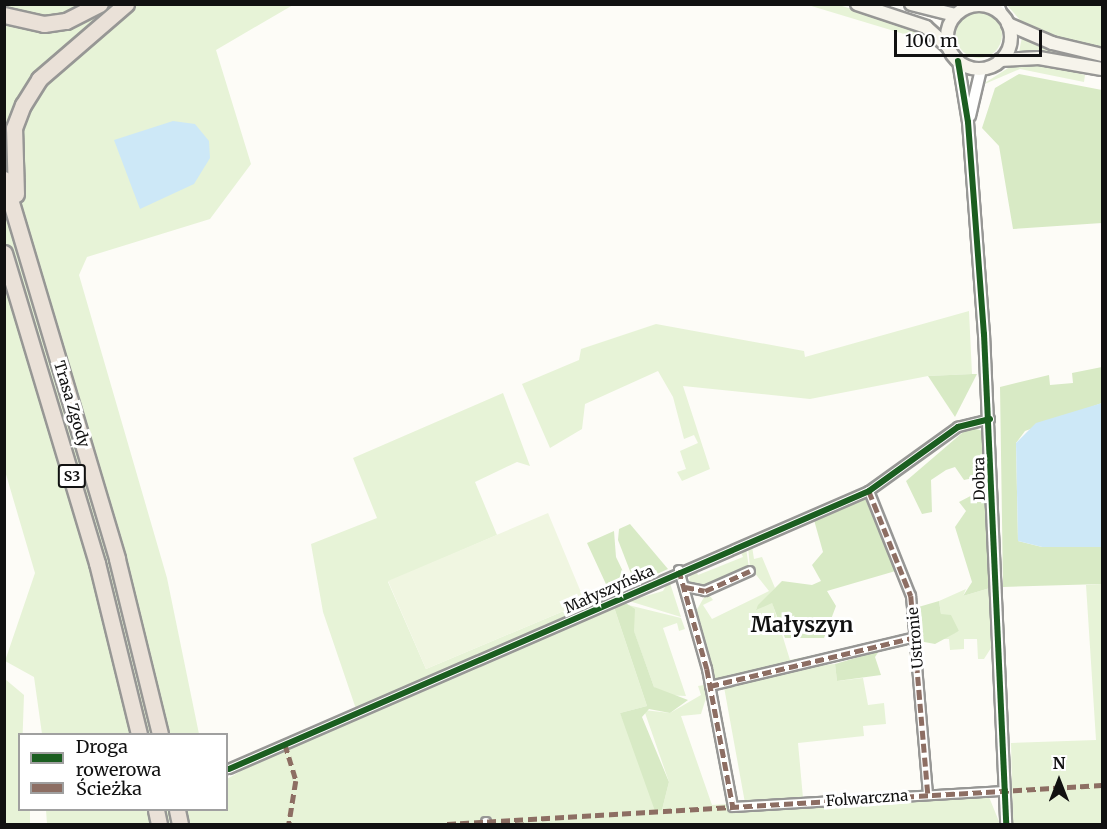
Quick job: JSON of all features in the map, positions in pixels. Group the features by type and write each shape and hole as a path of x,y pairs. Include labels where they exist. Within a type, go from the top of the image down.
{"highway":[{"path":"4,15 44,24 66,21 100,4"},
{"path":"27,256 14,179 14,128 39,79 126,4"},
{"name":"Trasa Zgody","path":"4,179 117,559 160,733"},
{"name":"Trasa Zgody","path":"4,252 96,563 138,733"}],"main road":[{"path":"857,4 926,27 958,61 981,69 1000,60 1039,58 1102,69"},
{"path":"911,4 956,15"},
{"path":"949,49 947,31 956,15 974,5 1003,15 1052,43 1102,55"},
{"path":"1000,60 1010,44 1003,15"}],"street":[{"name":"Dobra","path":"958,61 968,122 990,419 1000,791 1006,825"},
{"name":"Dobra","path":"968,122 981,69"},
{"name":"Małyszyńska","path":"229,769 679,570 869,491 958,426 990,419"},
{"name":"Ustronie","path":"869,491 911,596 928,794"},
{"path":"679,570 710,686 915,636"},
{"path":"685,587 705,591 750,571"},
{"name":"Folwarczna","path":"710,686 733,807 1000,791"}],"green space":[{"path":"5,5 293,5 216,50 251,164 210,219 87,257 79,275 167,578 199,733 42,733 34,677 5,661 35,573 5,471"},
{"path":"808,5 839,5 916,29 914,37"},
{"path":"1007,5 1102,5 1102,49 1026,27"},
{"path":"979,12 995,19 1002,35 995,51 979,58 963,51 956,35 963,19"},
{"path":"1022,37 1047,48 1102,62 1019,52"},
{"path":"1016,63 1050,65 1085,75 1084,82 1020,69 980,86"},
{"path":"1019,74 1102,90 1102,223 1013,229 999,146 982,128 995,88"},
{"path":"969,311 972,374 928,376 810,399 683,386 710,469 682,481 677,472 686,469 680,451 698,443 694,435 684,439 673,397 658,371 585,404 582,429 550,448 522,384 579,360 581,349 656,324 804,351 805,357"},
{"path":"1102,367 1102,403 1025,431 1016,443 1018,541 1042,547 1102,547 1102,584 1003,587 1000,387 1049,375 1050,385 1073,383 1072,373"},
{"path":"972,374 977,374 955,417 928,376"},
{"path":"503,393 530,466 517,462 475,482 497,535 388,582 426,669 585,602 588,606 356,709 323,612 311,544 377,518 353,458"},
{"path":"969,427 983,431 986,475 964,480 955,467 946,470 931,480 932,512 922,514 906,481"},
{"path":"980,491 987,491 990,588 963,596 972,582 955,527 966,511 959,502"},
{"path":"868,498 899,570 827,591 836,606 824,638 785,638 772,603 756,610 758,605 782,581 812,585 821,581 812,565 823,552 814,520"},
{"path":"548,513 585,602 426,669 388,581"},
{"path":"630,524 668,569 635,584 618,540 619,529"},
{"path":"614,531 616,557 630,586 611,595 587,543"},
{"path":"752,546 754,559 762,557 775,588 756,609 772,602 790,660 910,635 712,682 695,613 707,592 713,600 703,605 712,619 769,591 750,567 748,547"},
{"path":"746,548 749,568 703,589 689,584 690,572 695,568 698,575 743,557 740,550"},
{"path":"669,580 681,617 629,601 663,591"},
{"path":"1102,584 1102,824 1013,824 1011,743 1096,740 1086,585"},
{"path":"990,588 991,648 984,659 978,659 977,639 964,639 964,649 950,650 949,639 940,639 959,631 941,614 939,601 966,589 963,596"},
{"path":"621,600 635,609 634,631 654,687 688,700 670,713 649,709 642,717 669,782 662,810 655,811 620,713 647,706 613,604"},
{"path":"939,601 941,614 951,615 959,631 935,644 919,641 915,608"},
{"path":"613,604 647,706 620,713 662,810 669,782 644,710 670,713 701,695 698,686 704,685 707,695 701,714 681,716 712,805 728,804 728,811 989,797 1000,824 47,824 46,811 228,811 228,778 258,761"},
{"path":"624,604 681,618 685,629 679,631 677,623 663,628 686,696 664,695 654,687"},
{"path":"879,651 875,657 881,675 837,681 835,664"},
{"path":"835,664 837,681 863,678 868,705 884,703 886,724 863,726 864,736 798,743 803,798 745,803 724,687 790,668"},
{"path":"5,679 24,695 23,733 18,733 18,811 30,811 30,824 5,824"}],"water":[{"path":"173,121 195,124 209,141 210,158 194,184 140,209 114,140"},
{"path":"1102,403 1102,547 1042,547 1018,541 1016,443 1036,423"}],"marked path":[{"path":"869,491 911,596 928,794"},
{"path":"679,570 707,669 733,807"},
{"path":"685,587 705,591 750,571"},
{"path":"710,686 915,637"},
{"path":"285,744 296,781 289,824"},
{"path":"447,824 1102,785"}],"cycle path":[{"path":"958,61 968,122 984,334 1006,824"},
{"path":"229,769 869,491 958,427 990,419"}],"district":[{"name":"Małyszyn","path":"802,625"}]}
